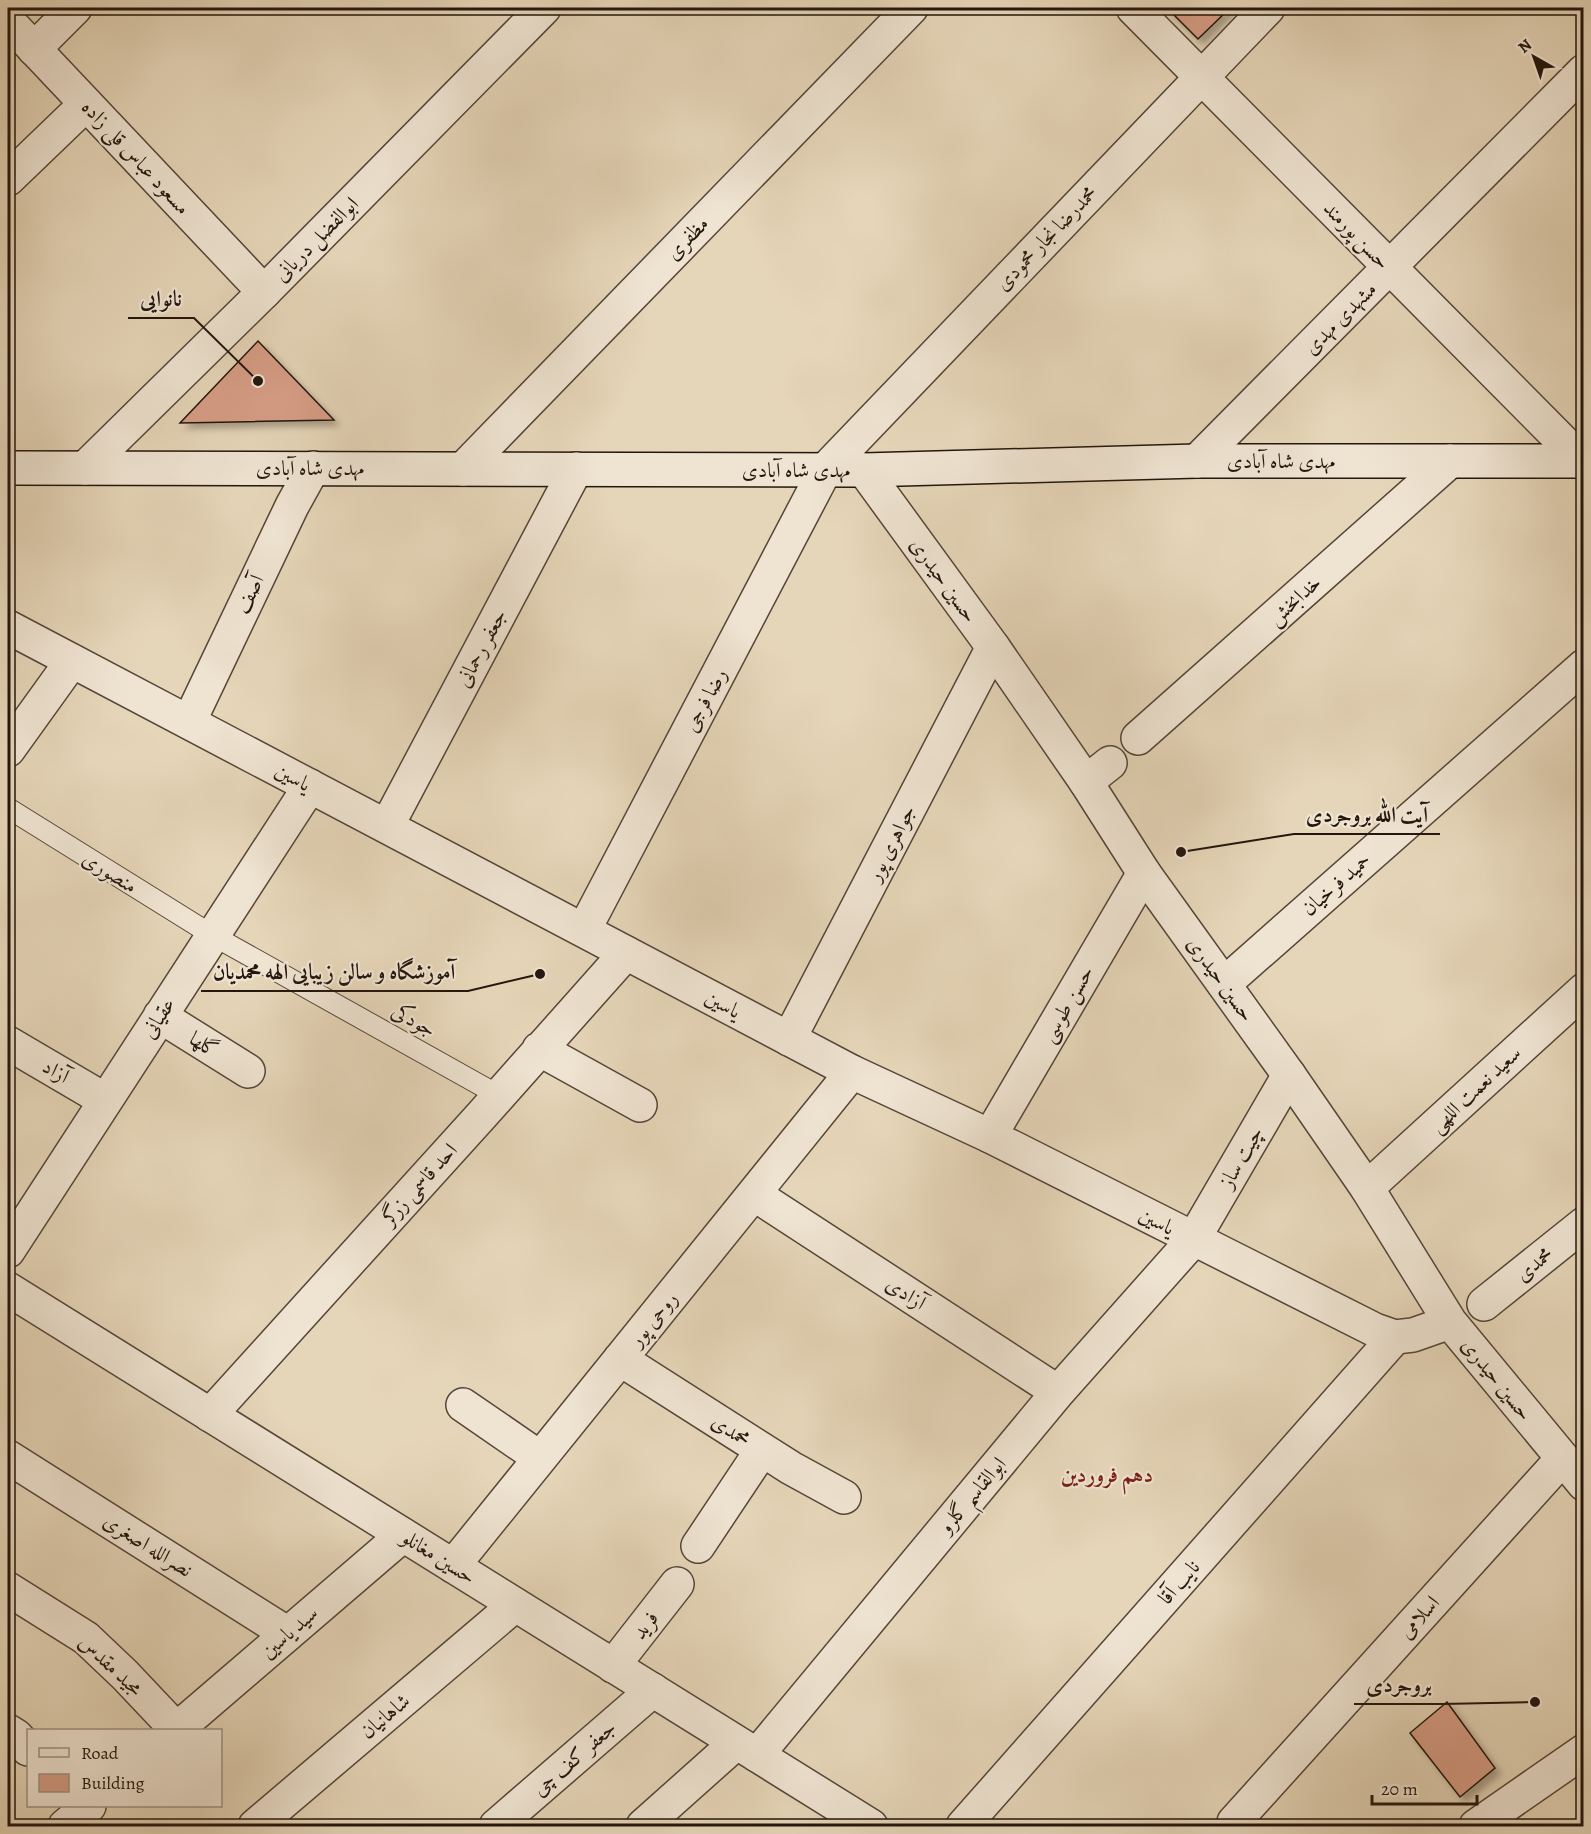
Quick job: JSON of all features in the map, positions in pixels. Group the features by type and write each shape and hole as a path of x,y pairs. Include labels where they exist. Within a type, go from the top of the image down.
{"street":[{"path":"34,49 75,8"},
{"name":"ابوالفضل دریانی","path":"85,468 264,292 544,8"},
{"name":"مظفری","path":"463,469 911,8"},
{"name":"حسن پورمند","path":"1133,8 1389,268 1583,460"},
{"name":"محمدرضا نجار محمودی","path":"825,470 1268,8"},
{"name":"مسعود عباس قلی زاده","path":"8,21 264,292"},
{"name":"مشهدی مهدی","path":"1197,461 1584,71"},
{"path":"8,179 86,104"},
{"name":"مهدی شاه آبادی","path":"8,468 864,470 1197,461 1583,460"},
{"name":"خدابخش","path":"1138,738 1450,461"},
{"name":"آصف","path":"189,722 292,506 313,468"},
{"name":"جعفر رحمانی","path":"387,826 576,469"},
{"name":"رضا فرجی","path":"584,930 825,470"},
{"name":"حسین حیدری","path":"864,470 993,647 1098,773 1144,873 1367,1188 1450,1322 1584,1484"},
{"name":"یاسین","path":"8,627 852,1072 990,1136 1193,1240 1375,1330 1395,1337"},
{"name":"جواهری پور","path":"789,1039 993,647"},
{"path":"8,750 72,661"},
{"name":"حمید فرخیان","path":"1224,984 1584,666"},
{"name":"عقیانی","path":"8,1251 310,786"},
{"name":"حسن طوسی","path":"990,1136 1144,873"},
{"name":"احد قاسمی زرگر","path":"210,1415 626,952"},
{"name":"سعید نعمت اللهی","path":"1367,1188 1584,990"},
{"name":"گلها","path":"160,1016 248,1071"},
{"name":"آزاد","path":"8,1043 105,1100"},
{"path":"539,1049 640,1106"},
{"name":"روحی پور","path":"453,1566 852,1072"},
{"name":"چیت ساز","path":"1193,1240 1289,1075"},
{"name":"آزادی","path":"754,1194 1058,1392"},
{"name":"محمدی","path":"1484,1304 1584,1224"},
{"name":"ابوالقاسم گلرو","path":"643,1827 747,1749 1193,1240"},
{"name":"حسین مغانلو","path":"8,1289 871,1827"},
{"path":"1395,1337 1413,1335 1450,1322"},
{"name":"نایب آقا","path":"963,1827 1395,1337"},
{"name":"محمدی","path":"620,1359 762,1450 844,1497"},
{"path":"463,1405 540,1458"},
{"path":"698,1546 762,1450"},
{"name":"نصرالله اصغری","path":"8,1457 288,1634"},
{"name":"اسلامی","path":"1241,1827 1234,1822 1562,1459"},
{"name":"سید یاسین","path":"177,1729 403,1534"},
{"name":"فرید","path":"613,1666 677,1584"},
{"name":"مجید مقدس","path":"8,1589 86,1638 125,1675 175,1729"},
{"name":"شاهانیان","path":"255,1827 515,1605"},
{"name":"جعفر کف چی","path":"496,1827 652,1690"},
{"path":"8,1731 27,1748"},
{"path":"1476,1827 1584,1751"}],"lane":[{"name":"منصوری","path":"8,808 212,935"},
{"name":"جودکی","path":"212,935 498,1095"}],"building":[{"path":"1167,8 1230,8 1198,39"},
{"path":"258,341 334,420 180,423"},
{"path":"1447,1702 1495,1768 1460,1797 1410,1733"}],"place":[{"name":"نانوایی","path":"258,381"},
{"name":"آیت الله بروجردی","path":"1181,852"},
{"name":"آموزشگاه و سالن زیبایی الهه محمدیان","path":"540,974"},
{"name":"بروجردی","path":"1535,1702"}],"district":[{"name":"دهم فروردین","path":"1107,1475"}]}
